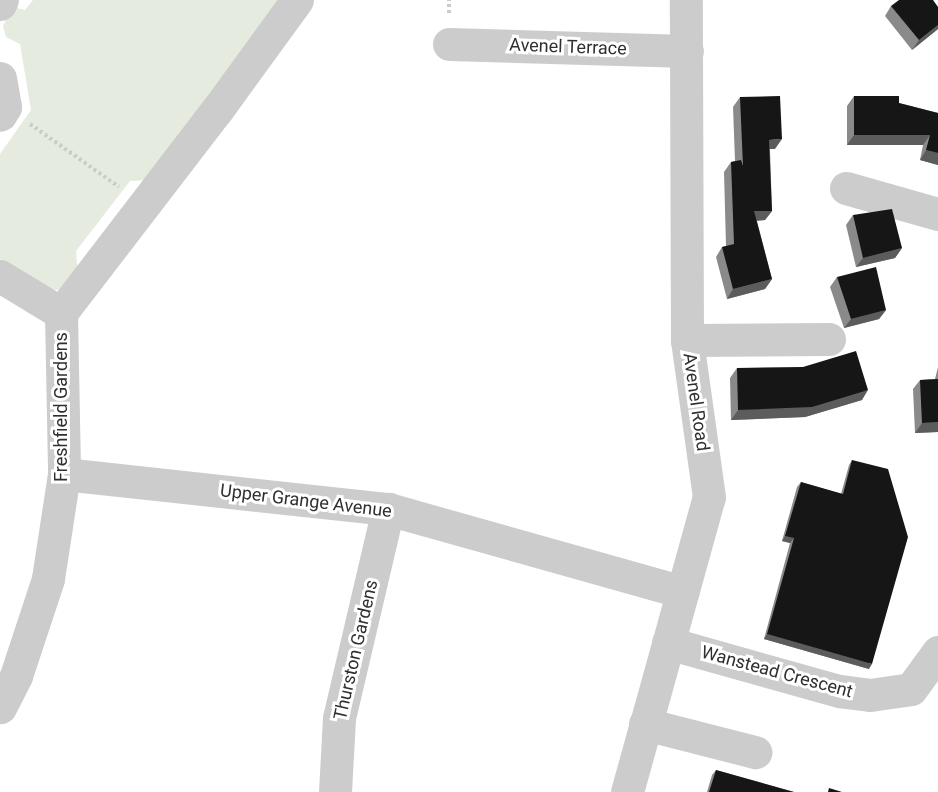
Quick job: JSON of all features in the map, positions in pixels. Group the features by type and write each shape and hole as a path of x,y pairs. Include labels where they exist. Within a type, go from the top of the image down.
{"street":[{"name":"Freshfield Gardens","path":"0,707 15,676 48,579 64,474 61,313 297,0"},
{"name":"Avenel Road","path":"627,792 709,497 687,340 686,0"},
{"name":"Avenel Terrace","path":"449,44 687,51"},
{"path":"846,188 938,214"},
{"name":"Freshfield Gardens","path":"0,276 61,313"},
{"path":"687,340 829,339"},
{"name":"Upper Grange Avenue","path":"64,474 388,509 683,592"},
{"name":"Thurston Gardens","path":"335,792 339,718 388,509"},
{"name":"Wanstead Crescent","path":"668,643 870,695 911,689 938,652"},
{"path":"645,724 755,752"}],"path":[{"path":"2,100 144,205"}],"shaded area":[{"path":"33,0 282,0 153,180 130,181 76,251 78,278 60,290 43,289 0,259 0,154 31,110 20,44 6,37 3,26 13,7 25,10"}],"building":[{"path":"899,0 933,0 938,7 938,25 919,40 891,6"},
{"path":"780,96 782,139 769,140 772,211 754,211 772,279 733,289 722,247 734,244 731,162 741,160 743,166 740,97"},
{"path":"854,96 899,96 899,103 938,113 938,153 926,150 930,135 854,135"},
{"path":"892,209 902,248 863,258 853,215"},
{"path":"876,267 886,310 851,319 837,277"},
{"path":"856,351 868,390 812,407 738,410 737,368 803,367"},
{"path":"938,379 938,422 922,423 920,380"},
{"path":"852,460 888,469 908,537 872,664 767,634 794,538 785,536 801,482 843,494"},
{"path":"716,770 794,792 709,792"},
{"path":"829,788 842,792 828,792"}]}
